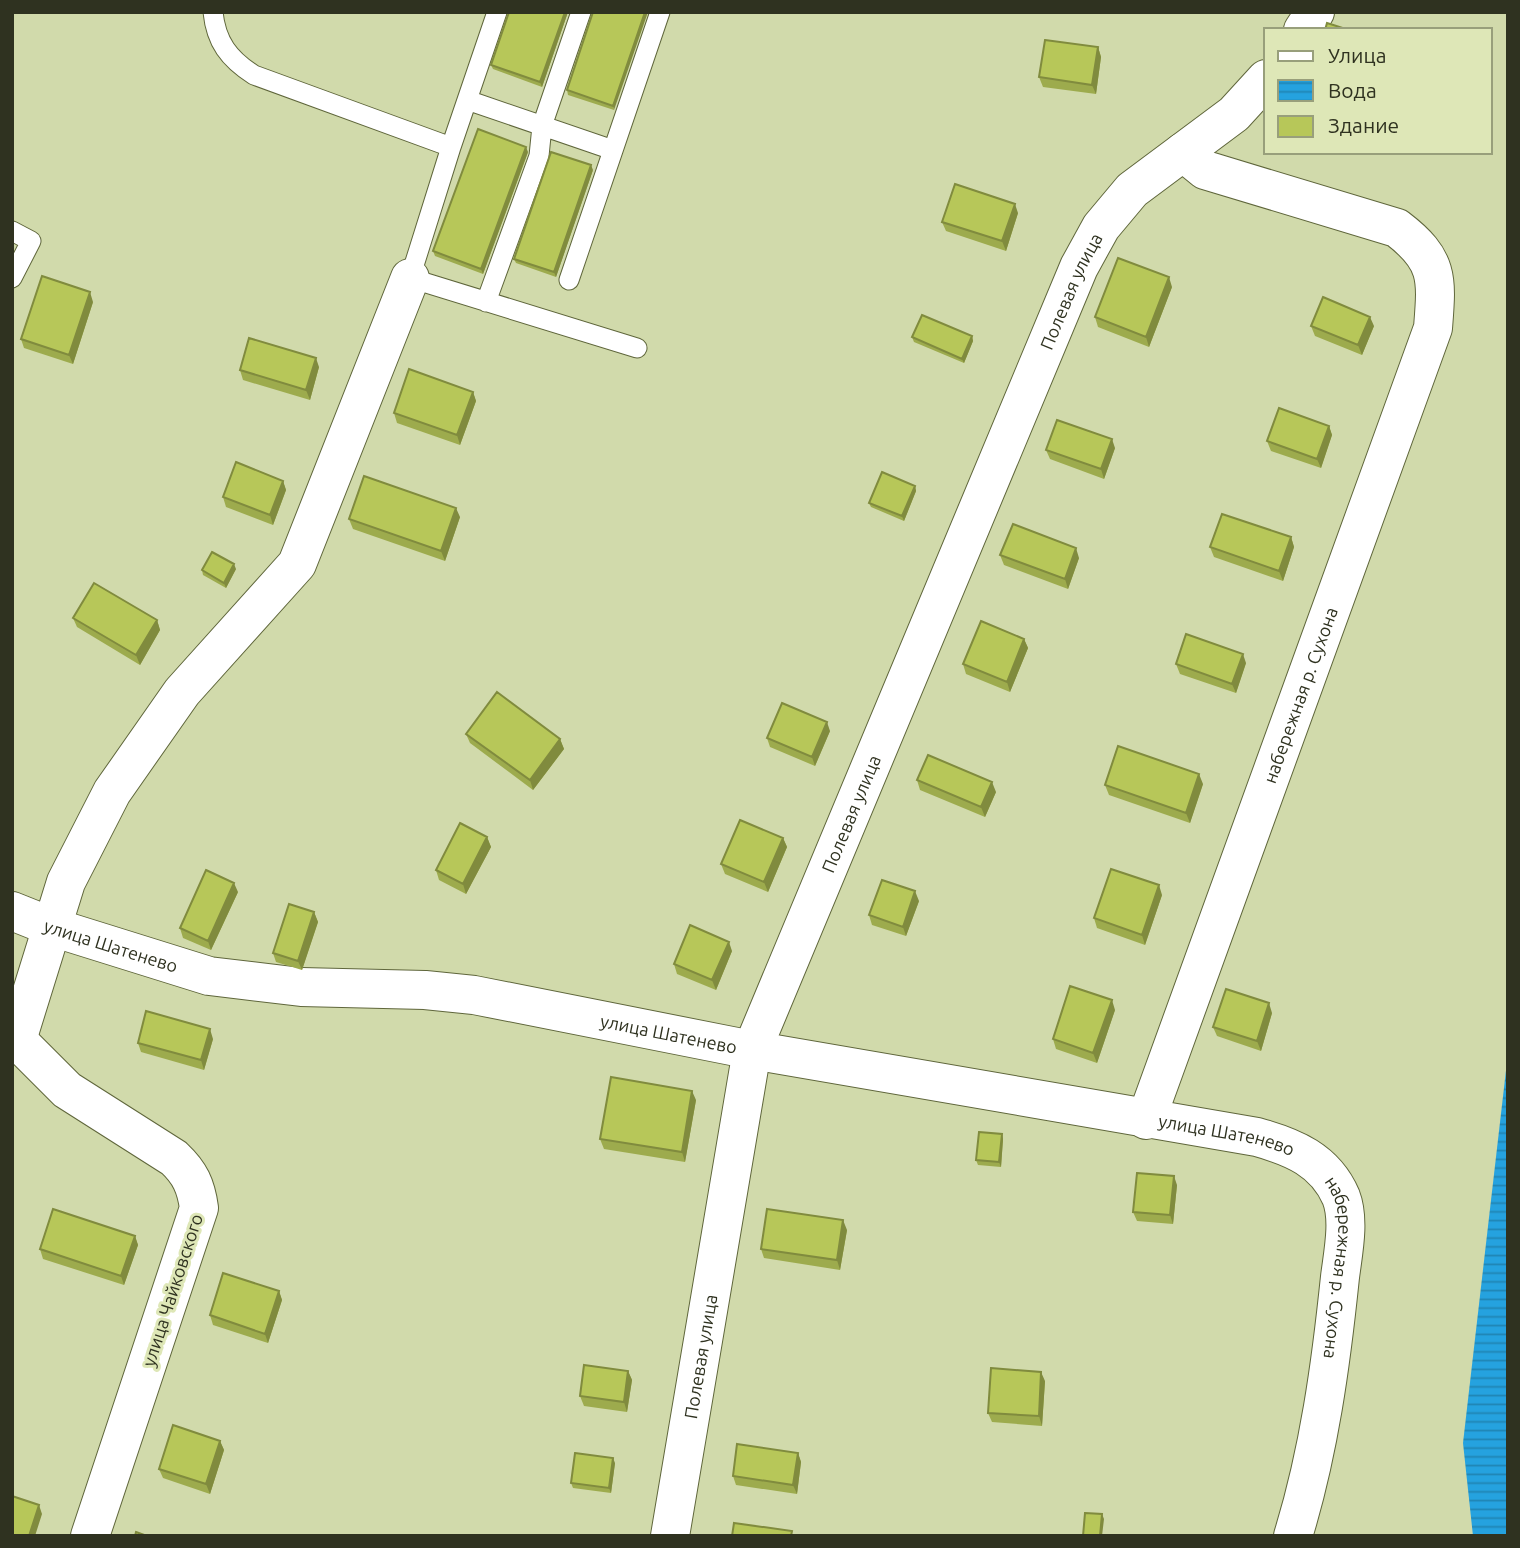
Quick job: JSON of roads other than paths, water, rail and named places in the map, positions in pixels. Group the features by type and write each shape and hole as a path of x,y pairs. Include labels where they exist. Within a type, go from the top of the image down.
{"street":[{"path":"1304,28 1315,12"},
{"path":"1183,152 1234,114 1264,81"},
{"name":"набережная р. Сухона","path":"1146,1120 1433,328 1435,296 1432,268 1421,246 1397,228 1205,170 1183,152"},
{"name":"Полевая улица","path":"670,1536 752,1050 1079,267 1101,227 1132,190 1183,152"},
{"path":"14,1040 66,882 112,792 182,692 297,565 410,278"},
{"name":"улица Шатенево","path":"12,911 52,927 209,976 301,987 425,990 474,995 752,1050 1257,1137 1293,1146 1322,1168"},
{"name":"улица Чайковского","path":"14,1040 66,1090 174,1158 188,1171 196,1188 199,1208 90,1536"},
{"name":"набережная р. Сухона","path":"1293,1536 1331,1363 1345,1232 1341,1198 1322,1168"}],"lane":[{"path":"213,12 223,49 237,64 254,75 451,147"},
{"path":"497,12 410,278 637,348"},
{"path":"486,302 539,156 542,126 581,12"},
{"path":"569,280 660,12"},
{"path":"467,100 614,150"},
{"path":"12,231 31,241 12,278"}],"water":[{"path":"1508,1053 1508,1536 1473,1536 1463,1443"}]}
